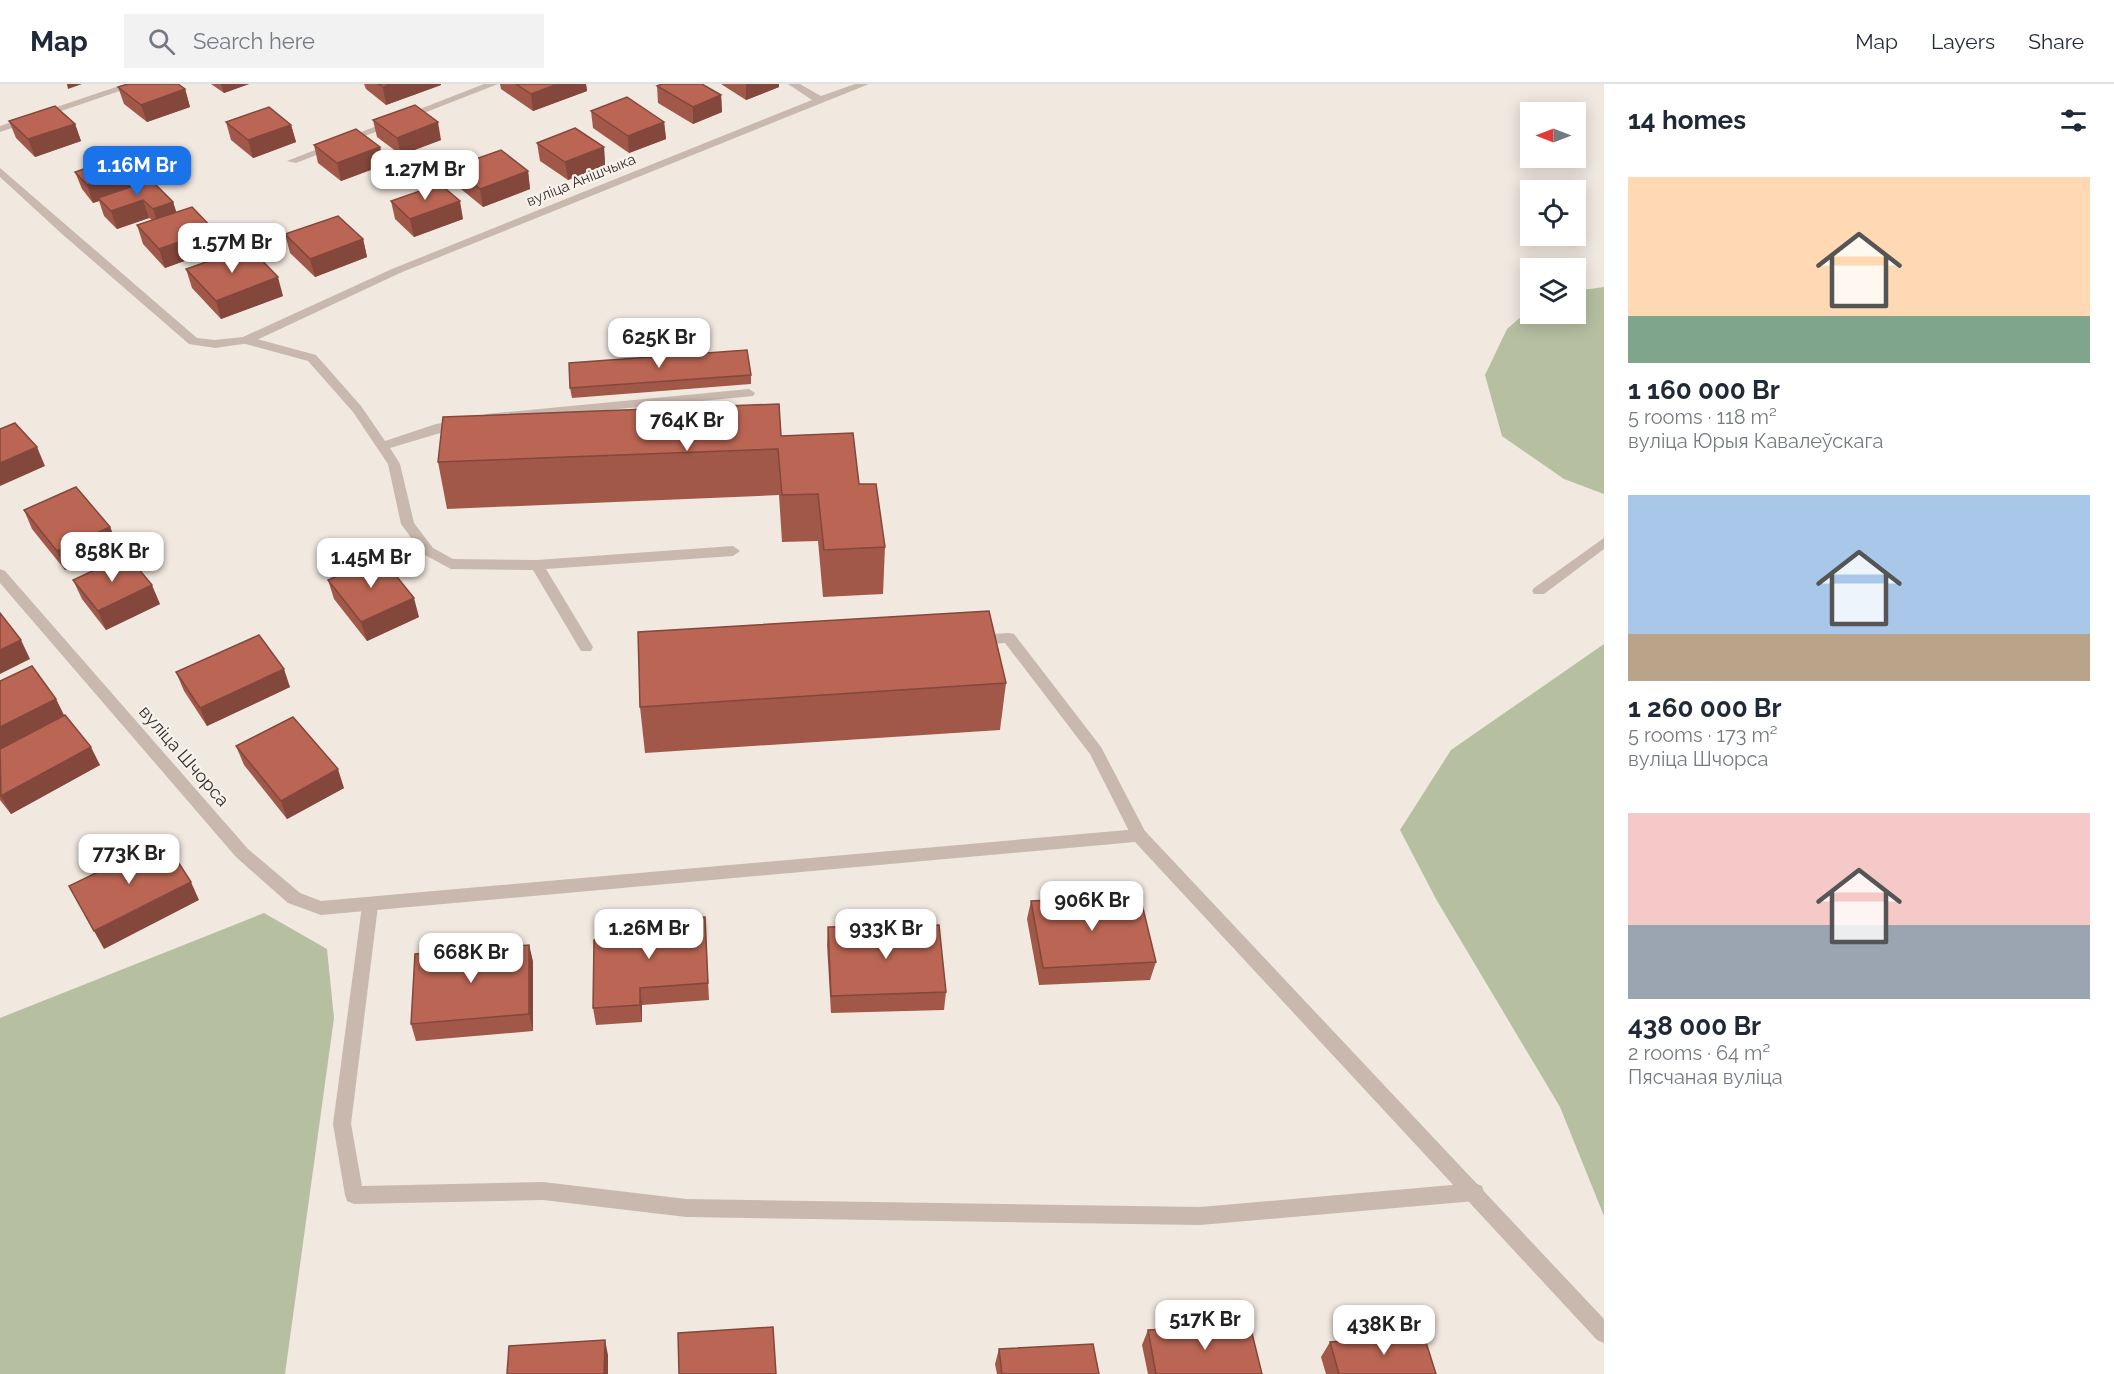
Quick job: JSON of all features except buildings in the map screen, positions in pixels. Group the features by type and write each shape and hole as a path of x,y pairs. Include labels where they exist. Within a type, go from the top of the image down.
{"street":[{"path":"0,129 135,84"},
{"path":"292,160 493,84"},
{"path":"793,84 819,100"},
{"name":"вуліца Анішчыка","path":"246,340 396,271 819,100 864,84"},
{"path":"0,171 66,232 193,341 215,344 246,340 312,358 357,410 394,464 408,524 428,551 451,564 537,565 733,551"},
{"path":"382,446 440,427 499,415 749,393"},
{"path":"1539,591 1604,542"},
{"path":"537,565 586,647"},
{"name":"вуліца Шчорса","path":"0,574 242,853 294,897 321,908 370,906 1139,835"},
{"path":"962,640 1009,638 1096,751 1139,835 1475,1192 1604,1333"},
{"path":"370,906 342,1124 354,1195 543,1191 686,1208 1200,1216 1475,1192"}],"green space":[{"path":"1604,287 1604,494 1564,479 1502,436 1485,375 1507,329 1520,318 1520,324 1586,324 1586,289"},
{"path":"1604,644 1604,1216 1560,1107 1436,899 1400,830 1451,750"},
{"path":"264,913 327,949 334,1018 285,1374 0,1374 0,1018"}]}
